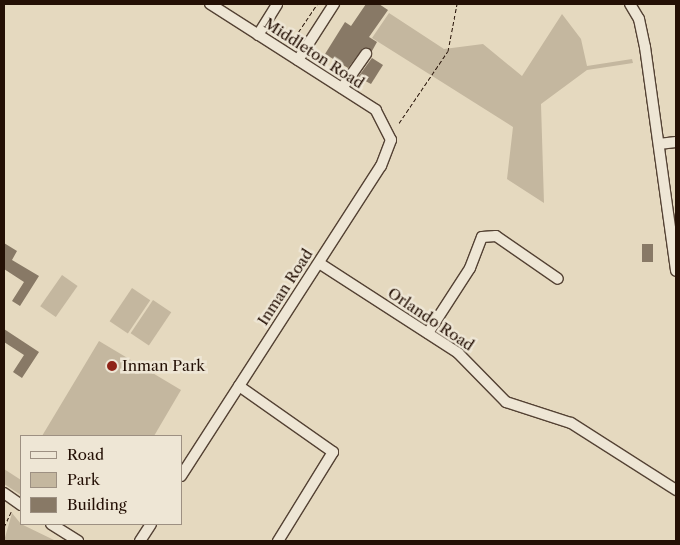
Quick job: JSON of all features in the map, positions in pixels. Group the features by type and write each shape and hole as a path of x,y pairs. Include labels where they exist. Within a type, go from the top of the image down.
{"street":[{"name":"Middleton Road","path":"210,4 376,110"},
{"path":"258,35 278,4"},
{"path":"298,60 334,4"},
{"path":"630,4 640,19 645,47 676,271"},
{"path":"342,88 366,54"},
{"name":"Inman Road","path":"182,474 319,263 389,148 390,130 376,110"},
{"path":"659,144 676,142"},
{"path":"428,334 470,268 482,237 496,236 558,278"},
{"name":"Orlando Road","path":"319,263 472,364 506,402 571,424 676,490"},
{"path":"239,386 333,452 278,541"},
{"path":"4,494 20,504"},
{"path":"53,525 78,541"},
{"path":"140,541 150,525"}],"path":[{"path":"295,37 317,4"},
{"path":"399,123 448,51 457,4"},
{"path":"4,527 12,512"}],"green space":[{"path":"389,13 444,49 483,44 522,76 562,14 581,39 587,66 632,59 633,63 587,70 541,104 544,203 507,179 513,127 372,38"},
{"path":"62,275 78,286 56,317 40,306"},
{"path":"132,288 150,300 128,333 110,321"},
{"path":"153,300 171,312 149,345 131,333"},
{"name":"Inman Park","path":"99,341 181,390 155,435 43,435"},
{"path":"4,469 20,479 20,494 4,484"},
{"path":"12,513 20,525 56,541 4,541"}],"building":[{"path":"366,4 379,4 388,10 369,37 377,42 372,51 363,48 348,68 325,54 345,22 351,26"},
{"path":"372,58 383,65 371,84 358,77"},
{"path":"4,243 17,251 12,260 39,276 20,306 12,301 24,282 4,269"},
{"path":"642,244 653,244 653,262 642,262"},
{"path":"4,329 39,352 22,378 13,372 24,355 4,342"}],"place":[{"name":"Inman Park","path":"112,366"}]}
